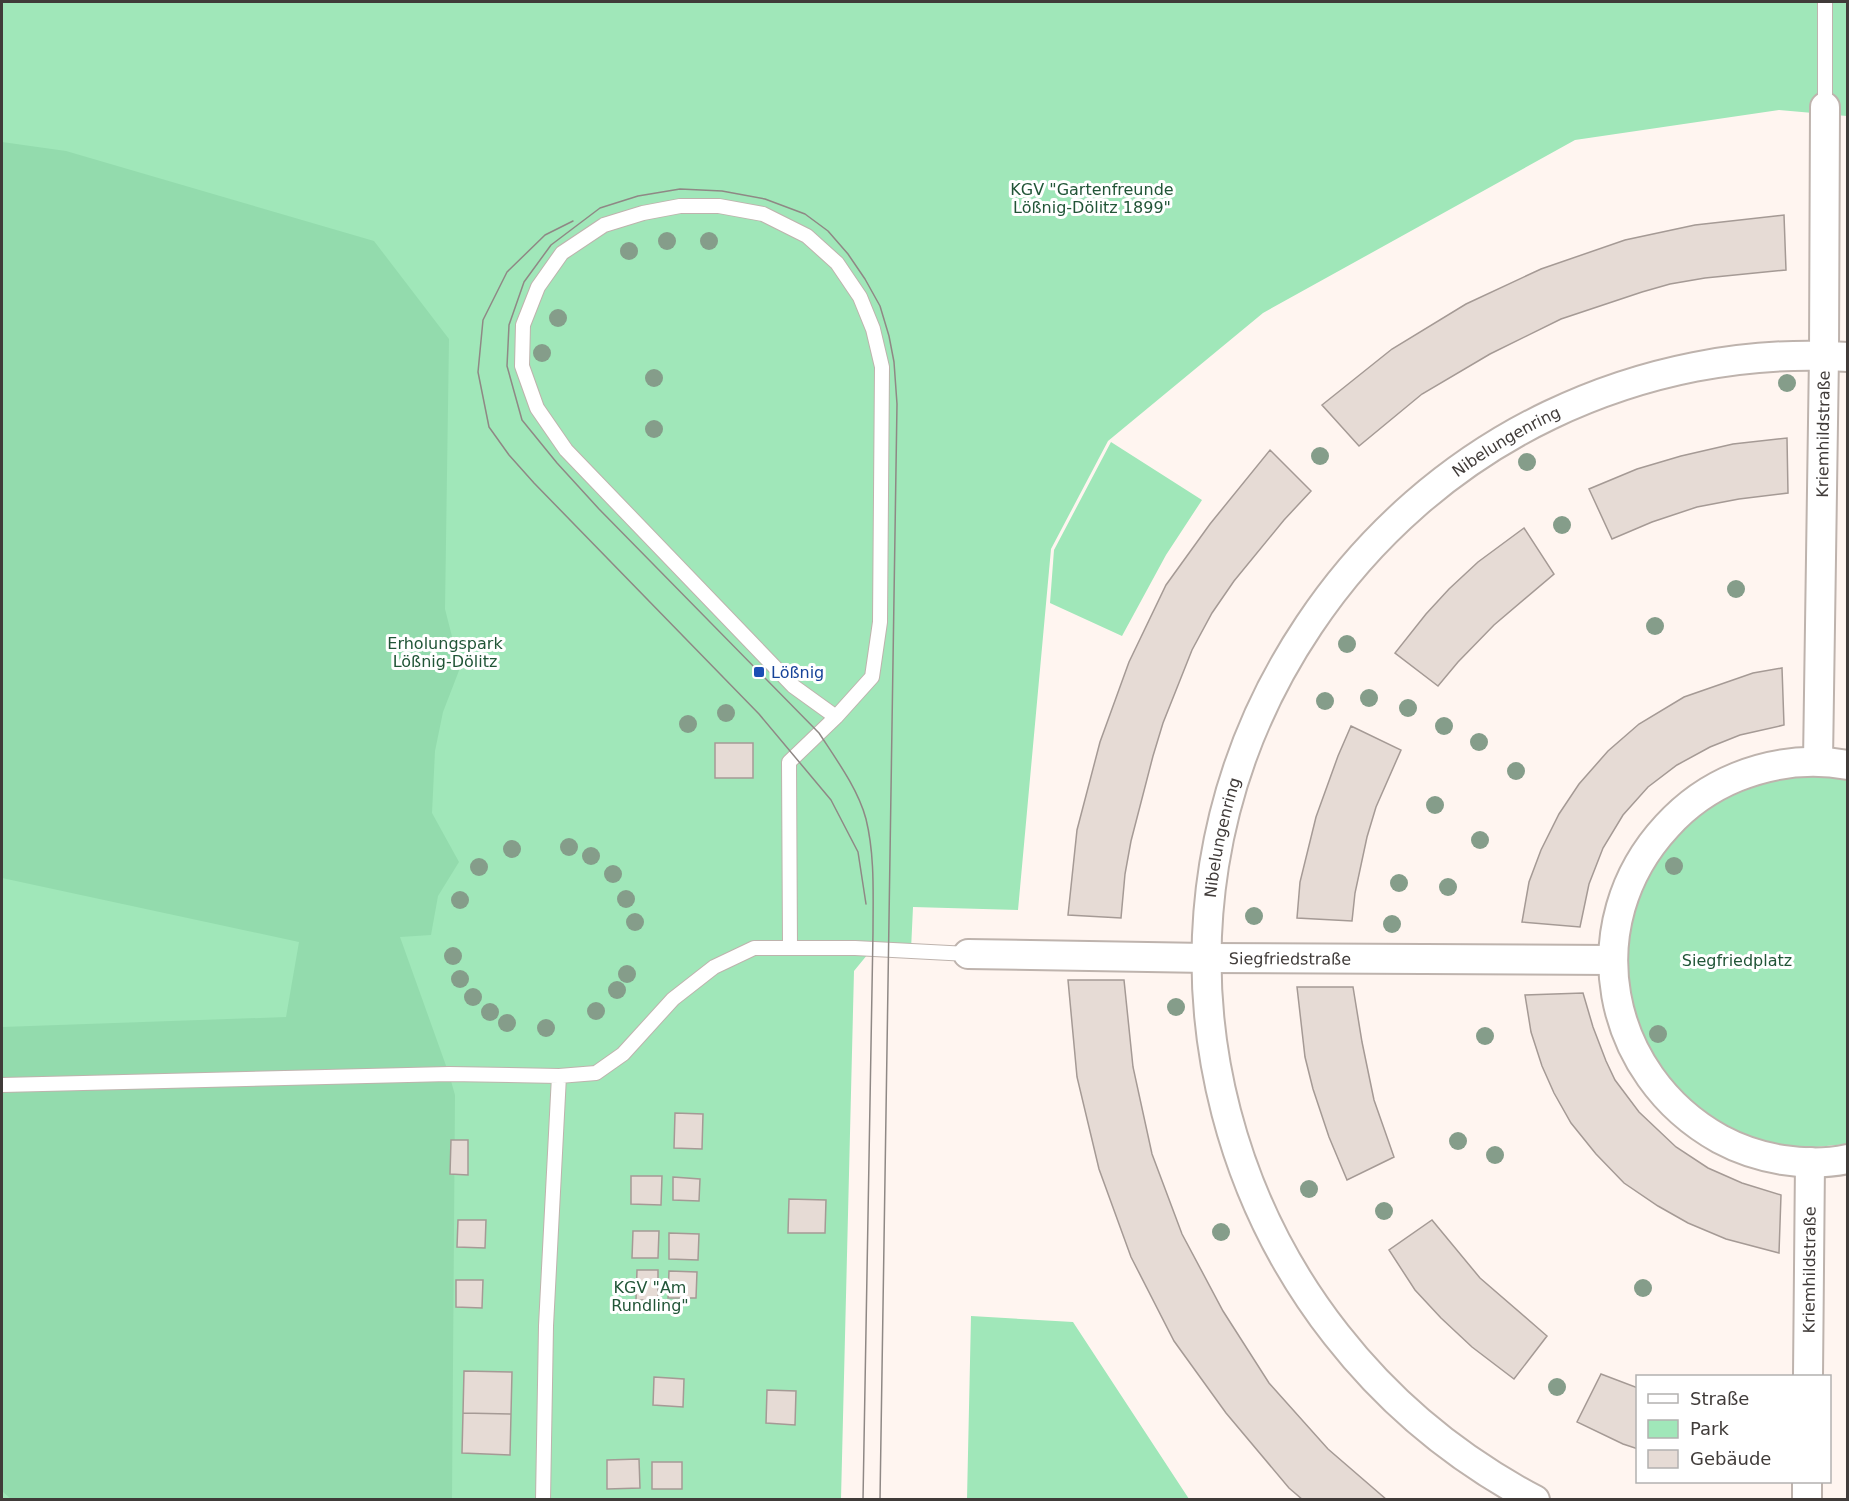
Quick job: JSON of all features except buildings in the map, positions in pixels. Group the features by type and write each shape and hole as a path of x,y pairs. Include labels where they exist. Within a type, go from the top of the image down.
{"street":[{"name":"Kriemhildstraße","path":"1818,761 1836,356 1825,107"},
{"name":"Nibelungenring","path":"1523,1497 1443,1441 1386,1391 1347,1348 1310,1299 1272,1235 1253,1193 1231,1132 1212,1047 1206,958 1212,878 1220,833 1238,768 1254,726 1272,687 1301,636 1349,570 1385,531 1441,482 1515,433 1577,403 1621,386 1703,365 1756,358 1836,356"},
{"path":"1848,765 1818,761 1784,764 1751,771 1700,796 1655,838 1632,875 1616,927 1613,960 1615,990 1629,1040 1650,1078 1693,1122 1730,1144 1780,1159 1810,1162 1848,1159"},
{"name":"Siegfriedstraße","path":"968,954 1613,960"},
{"name":"Kriemhildstraße","path":"1808,1375 1810,1162"},
{"path":"1807,1483 1807,1500"}],"lane":[{"path":"1825,2 1825,107"},
{"path":"790,947 789,762 836,717 872,677 880,622 882,367 873,329 860,297 837,263 807,236 763,214 719,206 680,206 643,213 604,225 562,253 538,287 523,326 522,366 537,408 566,450 618,506 793,686 836,717"},
{"path":"2,1085 449,1074 559,1076 596,1073 623,1054 673,999 714,967 754,948 855,948 968,954"},
{"path":"543,1500 546,1326 559,1076"}],"green space":[{"name":"Erholungspark Lößnig-Dölitz","path":"2,2 1847,2 1847,116 1779,110 1575,140 1263,313 1108,441 1051,549 1018,910 913,907 911,950 872,949 854,971 841,1499 2,1499"},
{"path":"2,142 66,151 374,241 449,339 445,609 460,668 443,712 435,751 432,813 459,862 438,896 431,935 400,937 455,1095 452,1499 12,1500 2,1491 2,1027 286,1017 299,942 2,878"},
{"path":"1111,442 1202,500 1166,555 1122,636 1050,603 1054,550"},
{"name":"Siegfriedplatz","path":"1838,773 1848,775 1847,1144 1816,1147 1790,1146 1740,1133 1717,1121 1696,1106 1661,1069 1637,1024 1626,973 1629,922 1646,874 1694,815 1761,779"},
{"path":"971,1316 1073,1322 1189,1499 967,1499"}],"tram line":[{"path":"863,1500 873,904 872,861 866,819 852,785 819,733 599,509 522,420 507,366 509,325 524,282 551,245 600,208 638,196 680,189 722,191 765,199 805,214 828,231 848,254 880,306 894,362 897,404 880,1500"},
{"path":"573,221 545,235 507,272 483,320 478,372 489,427 509,455 534,483 759,714 831,800 858,852 866,904"}],"place":[{"name":"Lößnig","path":"759,672"}],"park label":[{"name":"KGV \"Gartenfreunde Lößnig-Dölitz 1899\"","path":"1092,198"},
{"name":"KGV \"Am Rundling\"","path":"650,1296"}]}
